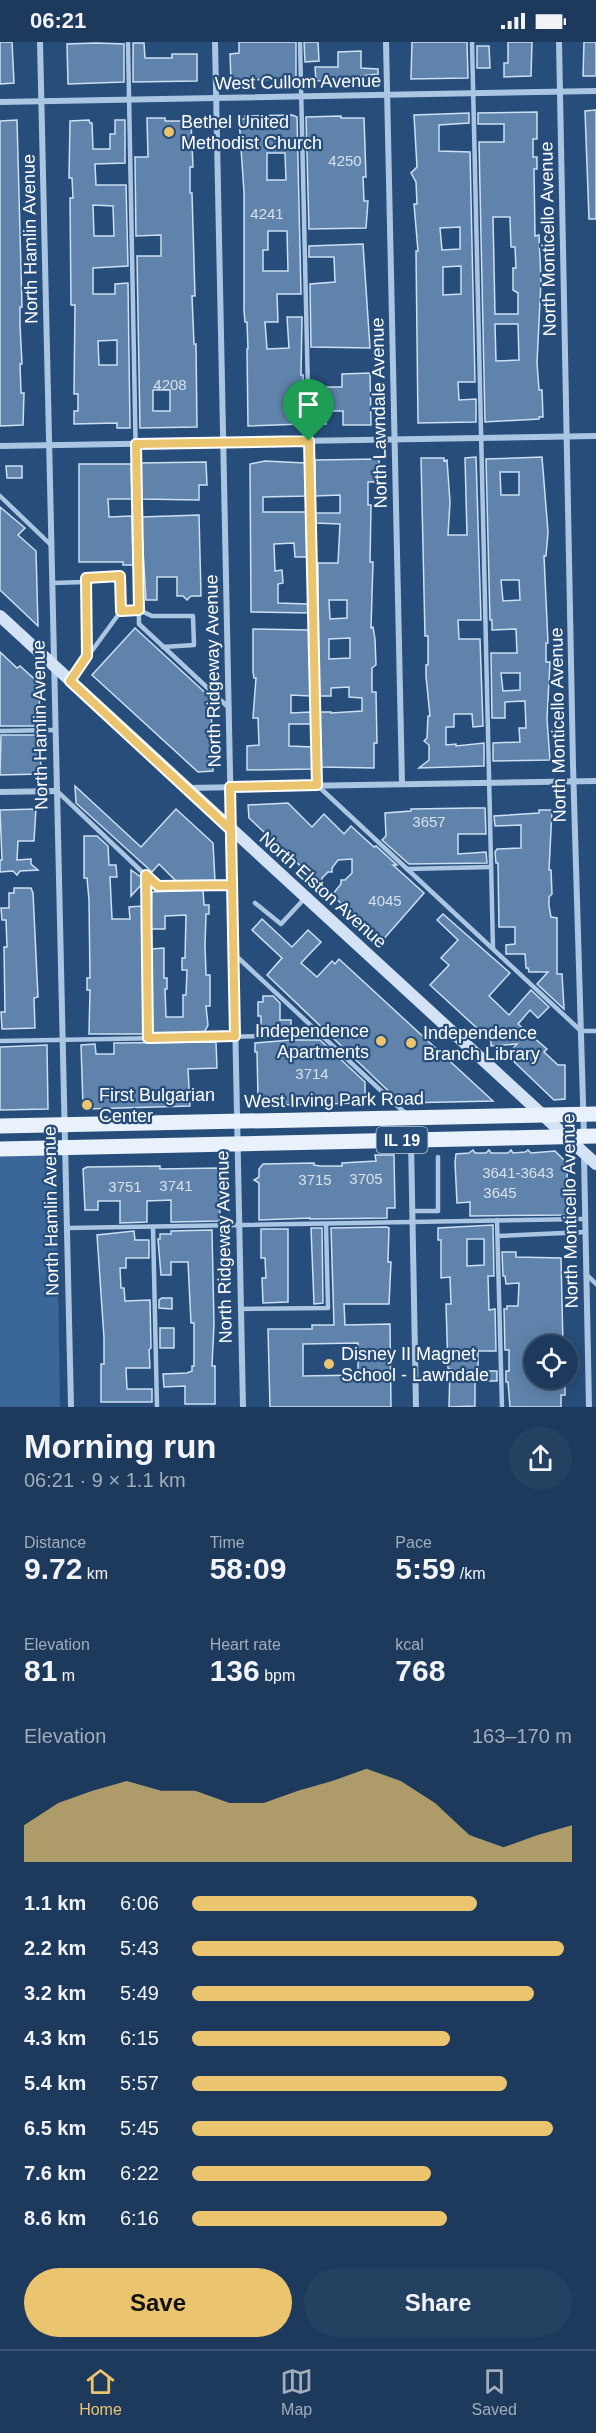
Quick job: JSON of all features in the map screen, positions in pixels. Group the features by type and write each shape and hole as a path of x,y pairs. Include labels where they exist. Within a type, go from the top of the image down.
{"main road":[{"name":"North Elston Avenue","path":"0,616 596,1164"},
{"name":"West Irving Park Road","path":"0,1125 590,1114"},
{"name":"IL 19","path":"0,1149 590,1136"}],"street":[{"name":"North Hamlin Avenue","path":"40,42 71,1407"},
{"name":"North Ridgeway Avenue","path":"215,42 243,1407"},
{"name":"North Lawndale Avenue","path":"386,42 402,784"},
{"name":"North Monticello Avenue","path":"559,42 581,1031 590,1114 590,1136 584,1153 589,1407"},
{"name":"West Cullom Avenue","path":"0,102 596,91"},
{"path":"0,446 596,436"},
{"path":"187,788 596,781"},
{"path":"0,792 57,791"},
{"path":"411,1140 416,1407"}],"lane":[{"path":"128,42 139,624 228,707"},
{"path":"300,42 317,785 581,1031 596,1031"},
{"path":"472,42 493,948"},
{"path":"0,496 51,545"},
{"path":"70,681 121,611 120,576 86,578 87,656"},
{"path":"52,583 86,582"},
{"path":"121,611 139,610 152,616 193,616 194,645 163,647"},
{"path":"0,731 55,730"},
{"path":"57,791 158,886 232,885"},
{"path":"407,869 491,867"},
{"path":"146,875 148,1038"},
{"path":"255,903 281,924 305,898"},
{"path":"233,953 410,1118"},
{"path":"0,1041 321,1035"},
{"path":"412,1211 438,1211 438,1157"},
{"path":"67,1228 585,1219"},
{"path":"497,1220 502,1407"},
{"path":"241,1309 328,1308 326,1224"},
{"path":"153,1227 157,1407"},
{"path":"498,1236 586,1232"},
{"path":"586,1274 596,1284"}],"shaded area":[{"path":"56,1154 60,1407 0,1407 0,1155"}],"building":[{"path":"0,42 12,42 14,83 0,84"},
{"path":"239,42 296,42 296,79 231,80 230,54 239,53"},
{"path":"304,42 318,42 319,61 305,62"},
{"path":"412,42 467,42 468,78 411,79"},
{"path":"508,42 532,42 531,76 504,77 504,63 508,63"},
{"path":"584,42 596,42 596,76 583,76"},
{"path":"133,43 144,43 145,58 172,58 172,54 197,54 197,81 133,82"},
{"path":"67,44 124,44 124,82 68,84"},
{"path":"477,46 489,46 490,68 477,68"},
{"path":"361,51 361,68 378,69 378,74 361,76 361,79 316,81 315,67 338,67 338,52"},
{"path":"596,110 596,219 589,219 585,111"},
{"path":"537,112 537,139 533,139 533,157 537,157 537,169 534,169 535,236 539,235 541,281 537,363 539,390 542,390 543,417 539,419 485,422 479,142 504,142 504,124 478,124 478,113","holes":["493,217 510,217 511,247 515,247 516,268 513,268 513,290 518,293 518,314 495,314","495,324 518,324 519,360 496,361"]},
{"path":"469,113 469,123 439,125 439,151 470,152 475,382 458,382 459,400 476,399 476,422 418,423 416,251 418,251 414,204 417,204 416,182 411,173 417,167 414,115","holes":["460,227 460,249 442,250 440,228","461,266 461,294 443,295 443,267"]},
{"path":"292,115 297,117 301,294 277,294 278,322 265,322 267,349 289,348 287,317 302,317 301,375 303,375 304,424 248,426 248,349 244,310 244,192 239,119 245,119 245,116","holes":["267,153 285,153 286,180 267,180","268,231 287,231 288,271 263,271 263,250 268,250"]},
{"path":"341,116 341,118 364,118 366,177 363,177 364,201 368,201 366,228 309,229 306,117"},
{"path":"147,118 191,121 193,167 190,167 190,193 192,193 195,296 192,296 194,344 196,344 197,427 140,428 137,256 161,256 161,235 136,236 135,157 148,157","holes":["153,390 170,390 170,411 153,411"]},
{"path":"17,120 23,425 0,426 0,121"},
{"path":"89,120 92,123 93,149 110,149 110,134 115,134 115,120 125,120 125,163 95,164 96,185 126,185 128,266 93,268 93,294 115,294 115,284 128,283 130,428 117,428 117,423 74,424 74,411 78,411 78,394 74,394 75,305 71,305 70,198 73,198 72,178 69,178 70,121","holes":["93,205 113,206 114,236 94,236","117,340 117,365 99,365 98,341"]},
{"path":"363,244 370,348 311,347 310,284 335,282 334,257 309,257 309,246"},
{"path":"370,373 371,425 343,425 343,411 326,411 326,424 313,424 312,387 342,387 342,374"},
{"path":"476,457 481,620 458,620 459,639 480,639 483,726 473,727 472,714 454,714 454,727 446,727 446,745 484,743 484,766 419,768 429,760 429,745 424,741 427,738 428,716 430,716 426,676 428,636 425,636 421,458 447,460 450,502 448,535 467,535 465,458"},
{"path":"542,457 548,532 546,556 544,556 548,643 546,643 546,662 550,662 547,719 550,760 493,761 493,743 520,742 519,728 526,728 525,701 505,702 505,718 492,718 491,653 517,653 516,629 492,630 492,620 490,620 486,459","holes":["500,472 519,472 519,495 501,495","501,580 519,580 520,600 503,601","501,673 520,673 520,690 503,691"]},
{"path":"379,459 379,482 368,482 368,505 371,505 370,562 373,562 371,628 373,627 375,639 376,665 372,668 372,692 376,692 377,743 374,743 374,768 321,767 320,712 362,711 362,698 349,697 349,687 331,688 331,696 319,696 318,563 338,563 340,524 316,523 315,513 340,513 340,495 315,496 315,460","holes":["329,600 347,600 347,618 330,619","350,638 350,658 329,659 329,639"]},
{"path":"265,461 305,463 306,496 263,497 263,512 306,512 307,557 295,557 294,543 274,544 275,571 282,570 283,583 278,584 278,603 308,604 309,613 251,612 250,464"},
{"path":"206,462 207,485 199,485 199,500 141,499 140,463"},
{"path":"79,464 131,464 132,499 108,499 109,517 132,516 133,565 123,565 123,562 79,562"},
{"path":"6,466 22,466 22,478 7,478"},
{"path":"0,507 25,528 18,535 36,551 38,626 0,590"},
{"path":"199,515 201,596 191,596 187,600 183,596 177,596 177,577 157,577 157,600 146,600 141,517"},
{"path":"135,628 211,698 213,771 198,772 92,675"},
{"path":"253,629 309,630 310,696 291,695 291,713 311,712 311,724 289,724 289,746 312,747 312,769 247,770 247,746 259,745 258,718 253,718 256,678 253,672"},
{"path":"0,652 17,668 20,666 39,683 40,726 0,726"},
{"path":"1,735 40,735 41,774 0,775"},
{"path":"75,786 141,847 176,809 213,843 215,881 177,882 159,864 152,872 76,803"},
{"path":"288,803 312,827 324,814 344,834 351,826 397,865 393,865 424,893 382,941 332,895 341,884 341,880 345,880 352,873 352,859 338,860 332,872 328,872 322,878 323,887 249,818 248,805"},
{"path":"485,808 486,834 458,834 458,854 486,852 487,863 409,864 382,840 386,836 385,813 411,811 411,809"},
{"path":"36,809 34,841 18,841 17,860 31,859 31,864 38,870 20,871 17,875 13,871 0,872 0,860 2,860 0,810"},
{"path":"539,810 552,810 549,870 551,870 552,894 549,897 549,906 551,917 557,918 557,974 562,974 564,1009 537,984 548,972 529,972 526,968 525,954 506,954 506,945 515,944 515,927 499,927 498,863 496,863 495,852 497,849 521,848 521,825 495,826 494,816 539,813"},
{"path":"84,836 97,836 108,846 109,865 116,865 117,877 110,877 112,919 130,919 129,907 142,906 143,1034 89,1034 90,990 87,990 87,978 90,978 89,900 87,878 84,878"},
{"path":"131,870 142,878 142,884 131,896"},
{"path":"14,888 31,888 33,893 38,997 34,998 35,1028 2,1029 1,1012 5,1012 4,947 7,947 6,920 2,920 1,908 9,908 9,893 14,893"},
{"path":"203,890 204,905 209,905 209,914 206,914 205,945 206,975 210,975 210,1006 206,1006 208,1025 204,1033 152,1034 151,949 164,948 164,978 167,978 166,1017 183,1017 183,995 186,995 187,970 182,970 182,958 185,958 186,915 165,916 165,929 151,929 152,892"},
{"path":"443,914 510,973 489,996 509,1015 531,990 549,1007 538,1018 530,1010 518,1024 547,1049 544,1052 558,1065 565,1065 565,1099 554,1100 507,1055 517,1044 491,1046 491,1041 430,985 449,965 441,958 458,940 437,920"},
{"path":"262,919 292,947 308,930 321,942 301,963 317,977 332,961 335,964 339,959 493,1101 401,1103 267,975 282,958 252,930"},
{"path":"263,996 273,996 280,1003 280,1020 291,1020 291,1031 261,1032 258,1002 263,1002"},
{"path":"320,1040 365,1082 365,1103 274,1105 274,1098 258,1098 255,1043"},
{"path":"216,1042 217,1068 188,1069 190,1106 85,1109 83,1106 81,1045 95,1044 96,1054 114,1054 114,1043"},
{"path":"47,1045 48,1109 0,1110 0,1047"},
{"path":"473,1150 475,1153 486,1153 489,1150 491,1153 508,1153 511,1150 513,1153 528,1150 531,1153 555,1151 567,1163 568,1215 470,1216 470,1202 457,1203 455,1162 456,1154 469,1153"},
{"path":"375,1155 394,1155 395,1208 387,1208 387,1218 259,1220 259,1183 254,1180 259,1177 259,1169 263,1164 314,1163 320,1166 342,1166 342,1163 376,1161"},
{"path":"160,1166 160,1169 219,1168 220,1221 171,1222 171,1200 147,1201 147,1222 120,1223 120,1201 98,1201 98,1210 85,1210 83,1169 87,1167"},
{"path":"493,1225 494,1276 488,1276 489,1310 495,1309 496,1351 478,1351 478,1371 497,1371 497,1381 475,1381 475,1406 449,1407 450,1369 448,1369 446,1304 451,1304 450,1277 441,1278 441,1240 438,1240 438,1228","holes":["467,1239 484,1239 484,1265 467,1266"]},
{"path":"311,1228 322,1228 323,1303 314,1304"},
{"name":"Disney II Magnet School - Lawndale","path":"331,1228 389,1228 388,1262 391,1262 389,1304 344,1304 345,1325 390,1324 391,1407 270,1407 268,1329 312,1329 312,1325 334,1325","holes":["358,1343 358,1375 303,1376 303,1344"]},
{"path":"261,1229 288,1229 288,1302 263,1303 262,1278 266,1278 265,1258 261,1258"},
{"path":"212,1230 214,1324 212,1366 215,1366 215,1404 185,1404 185,1386 164,1387 163,1374 187,1373 192,1371 192,1366 194,1366 194,1323 191,1323 188,1262 171,1262 171,1275 161,1275 158,1239 160,1239 160,1234 171,1234 171,1231"},
{"path":"134,1231 135,1240 149,1240 149,1258 126,1258 126,1268 120,1268 121,1288 124,1288 125,1301 150,1300 151,1348 149,1350 150,1368 126,1368 127,1389 152,1389 152,1402 101,1402 104,1338 97,1235"},
{"path":"502,1252 516,1252 516,1257 561,1258 563,1335 524,1335 524,1389 565,1389 565,1395 561,1395 561,1407 510,1407 508,1382 506,1382 506,1371 509,1371 509,1350 505,1350 504,1309 507,1309 507,1306 518,1306 519,1283 506,1284 505,1276 503,1276"},
{"path":"172,1298 172,1309 159,1308 159,1300"},
{"path":"160,1328 174,1328 174,1348 160,1348"}],"place":[{"name":"Bethel United Methodist Church","path":"169,132"},
{"name":"Independence Apartments","path":"381,1041"},
{"name":"Independence Branch Library","path":"411,1043"},
{"name":"First Bulgarian Center","path":"87,1105"},
{"name":"Disney II Magnet School - Lawndale","path":"329,1364"}],"route":[{"path":"309,441 136,444 139,610 121,611 120,576 86,578 87,656 70,681 202,801 231,830 235,1036 148,1038 146,875 158,886 232,885 230,787 317,785 309,441"}]}
